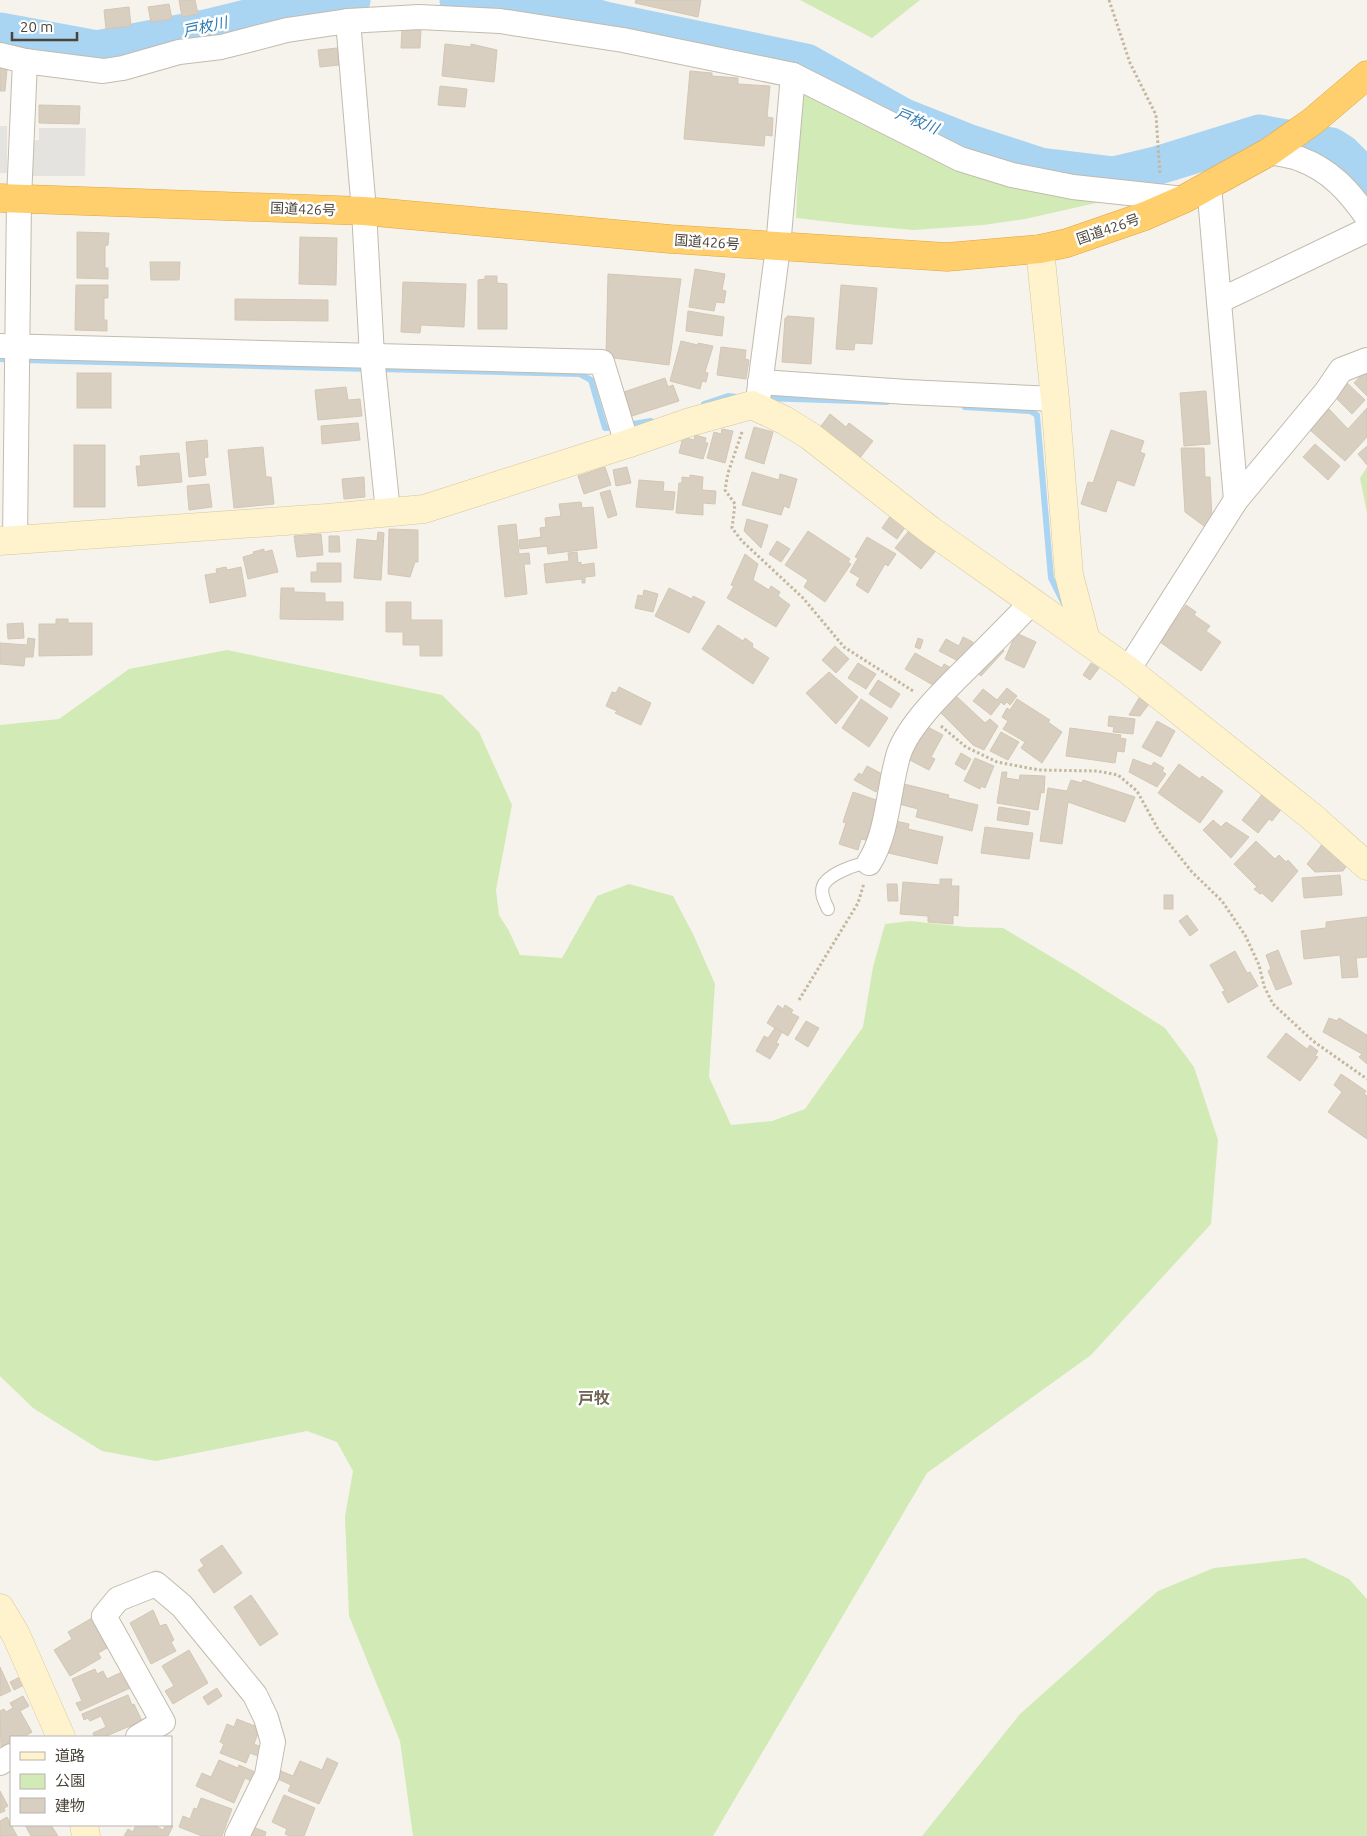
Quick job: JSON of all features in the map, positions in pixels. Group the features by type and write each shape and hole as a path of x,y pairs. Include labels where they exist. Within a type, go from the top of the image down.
{"highway":[{"name":"国道426号","path":"10,198 364,211 670,239 947,257 1040,249 1067,243 1145,216 1173,198 1210,185 1275,148 1313,121 1367,75"}],"street":[{"path":"0,55 25,61 62,64 103,71 123,68 179,52 221,47 287,30 348,21 418,17 500,21 623,40 792,75 960,159 1012,175 1072,186 1173,198"},
{"path":"348,21 364,211 372,356 388,512"},
{"path":"25,61 10,198 7,540 317,519 424,509 627,444 756,398 907,392 1055,398"},
{"path":"756,398 778,247 792,75"},
{"path":"1275,148 1332,175 1358,203 1367,216"},
{"path":"1210,185 1236,500"},
{"path":"1219,301 1367,230"},
{"path":"1040,249 1055,398 1069,575 1086,640"},
{"path":"9,346 602,362 627,444"},
{"path":"1128,670 1236,500 1326,392 1341,370 1367,360"},
{"path":"756,398 784,420 810,436 930,530 1128,670 1311,816 1367,866"},
{"path":"869,863 877,851 900,752 920,718 1032,602"},
{"path":"140,1736 163,1722 104,1616 118,1599 156,1584 182,1606 255,1695 266,1718 273,1742 267,1775 237,1836"},
{"path":"0,1608 8,1639 55,1735"}],"lane":[{"path":"828,909 822,898 823,886 830,878 861,863 869,863"}],"path":[{"path":"1109,0 1130,63 1156,115 1173,198"},
{"path":"756,398 728,473 725,490 735,504 732,528 742,541 802,598 844,647 927,700 943,728 966,746 997,762 1038,770 1104,772 1118,775 1138,791 1159,832 1192,872 1222,901 1246,935 1259,965 1264,986 1273,1004 1313,1040 1367,1080"},
{"path":"799,1000 858,903 869,863"}],"green space":[{"path":"800,0 920,0 872,38"},
{"path":"801,92 829,105 844,115 972,175 1029,191 1105,201 1025,219 983,225 914,230 796,218"},
{"path":"1367,467 1367,513 1360,478"},
{"path":"227,650 442,695 479,732 512,805 496,890 499,915 520,955 562,958 597,896 629,884 673,896 694,936 715,984 709,1077 731,1125 772,1121 805,1109 863,1027 873,967 885,924 910,921 966,927 1003,928 1165,1028 1194,1067 1218,1140 1211,1224 1091,1355 927,1473 713,1836 413,1836 400,1741 349,1616 345,1517 353,1471 337,1442 307,1431 156,1461 102,1451 33,1408 0,1376 0,725 59,719 129,669"},
{"path":"1305,1558 1349,1579 1367,1599 1367,1836 922,1836 1020,1714 1158,1591 1214,1568"}],"shaded area":[{"path":"0,126 7,126 7,173 0,173"},
{"path":"39,128 86,128 85,176 30,176 30,141 39,140"}],"building":[{"path":"179,0 195,0 198,14 182,17"},
{"path":"636,0 701,0 698,17 635,3"},
{"path":"169,4 172,19 151,22 148,7"},
{"path":"129,7 131,26 106,29 104,10"},
{"path":"402,29 421,29 420,48 401,48"},
{"path":"445,44 471,47 471,44 497,50 494,82 442,76"},
{"path":"337,48 339,65 320,67 318,50"},
{"path":"0,68 7,69 5,91 0,91"},
{"path":"690,71 712,73 712,76 738,78 738,84 770,86 767,117 773,118 772,136 765,135 764,146 684,139"},
{"path":"440,86 467,89 465,107 438,105"},
{"path":"39,105 80,106 79,124 39,123"},
{"path":"77,232 109,233 108,245 105,246 105,268 108,268 108,279 77,278"},
{"path":"300,237 337,238 336,285 299,284"},
{"path":"150,262 180,262 179,280 151,280"},
{"path":"695,269 725,274 722,290 726,291 724,303 716,302 714,311 689,307"},
{"path":"608,274 681,279 669,365 606,357"},
{"path":"485,276 497,276 497,283 507,284 507,329 478,329 478,280 485,279"},
{"path":"403,282 466,284 464,327 421,325 420,333 401,332"},
{"path":"76,285 108,285 108,298 104,298 104,320 107,320 107,331 75,330"},
{"path":"841,285 877,288 872,344 855,343 854,350 836,349"},
{"path":"235,299 328,300 328,321 235,320"},
{"path":"688,311 724,317 722,336 686,331"},
{"path":"787,316 814,318 811,364 782,362 785,318"},
{"path":"681,341 713,346 705,372 708,373 706,382 702,381 700,389 670,381"},
{"path":"721,347 746,350 745,359 749,360 746,379 717,375"},
{"path":"1364,372 1367,375 1367,396 1354,383"},
{"path":"77,373 111,373 111,408 77,408"},
{"path":"665,378 668,387 673,385 679,401 632,416 624,392"},
{"path":"1346,382 1365,400 1352,414 1333,395"},
{"path":"346,387 348,400 360,399 362,416 318,420 315,390"},
{"path":"1206,391 1210,444 1184,446 1180,393"},
{"path":"1367,408 1367,437 1345,461 1310,430 1329,409 1348,429"},
{"path":"830,414 846,427 849,423 873,441 859,459 819,429"},
{"path":"358,423 360,440 322,444 321,426"},
{"path":"754,427 773,432 764,464 745,458"},
{"path":"722,429 733,431 725,463 707,458 714,432 721,434"},
{"path":"1111,430 1144,441 1140,452 1145,454 1134,486 1117,480 1106,512 1081,504 1088,482 1093,483"},
{"path":"695,435 706,438 705,443 708,443 703,459 679,453 683,437 694,440"},
{"path":"207,440 208,457 204,458 206,475 189,477 186,442"},
{"path":"1315,444 1340,466 1328,480 1303,457"},
{"path":"74,445 105,445 105,507 74,507"},
{"path":"1367,446 1367,465 1358,454"},
{"path":"263,447 266,477 271,477 274,504 234,508 228,450"},
{"path":"1181,448 1204,448 1205,477 1210,477 1212,519 1207,526 1204,526 1185,512"},
{"path":"179,453 182,482 138,486 136,466 141,466 140,456"},
{"path":"605,467 611,485 584,494 578,476"},
{"path":"627,467 631,483 616,486 613,470"},
{"path":"752,472 779,480 780,474 797,479 789,508 784,506 781,515 742,505"},
{"path":"690,475 703,477 702,490 716,491 715,504 703,503 703,515 676,513 679,483 682,483 682,477 690,478"},
{"path":"364,477 365,497 344,499 342,479"},
{"path":"639,480 664,482 663,491 675,492 673,510 636,507"},
{"path":"209,484 212,507 189,510 187,486"},
{"path":"610,490 617,515 608,518 600,493"},
{"path":"581,502 582,508 593,507 597,548 548,554 547,546 520,549 519,540 541,537 540,528 546,527 545,518 561,516 559,504"},
{"path":"891,515 906,526 897,539 882,528"},
{"path":"747,519 768,525 761,548 744,531"},
{"path":"516,524 519,554 529,553 530,564 524,564 527,594 505,597 498,526"},
{"path":"912,527 938,548 921,569 895,548"},
{"path":"389,529 418,530 418,562 415,562 410,577 388,574"},
{"path":"808,531 850,559 848,562 851,564 825,602 804,587 808,580 785,565"},
{"path":"378,532 384,533 381,580 354,578 357,539 377,541"},
{"path":"321,534 323,555 297,557 294,536"},
{"path":"329,536 339,536 340,552 329,552"},
{"path":"867,537 896,554 888,566 885,564 868,593 856,585 860,578 850,572 858,558 855,557"},
{"path":"777,541 790,549 781,562 769,554"},
{"path":"264,549 264,552 272,550 278,572 248,579 243,557"},
{"path":"577,552 578,563 581,562 581,565 594,563 595,576 585,577 585,583 582,583 582,579 546,583 544,564 569,561 568,553"},
{"path":"745,554 758,564 753,580 769,590 771,586 780,592 778,596 790,605 776,627 727,598 734,586 731,585"},
{"path":"317,563 341,563 341,582 311,582 311,572 317,572"},
{"path":"226,567 227,570 241,567 246,596 210,603 205,575 217,573 216,569"},
{"path":"281,588 294,588 294,592 325,593 325,602 343,602 343,620 280,619"},
{"path":"669,588 692,599 693,596 705,602 689,633 655,616"},
{"path":"644,590 658,594 653,612 635,608 638,595 643,596"},
{"path":"386,602 411,602 411,620 442,620 442,656 420,656 420,645 403,645 403,632 386,632"},
{"path":"1186,605 1196,612 1194,615 1210,626 1206,631 1221,642 1201,671 1160,642"},
{"path":"56,619 68,619 68,623 92,623 92,655 39,656 39,624 56,624"},
{"path":"23,623 24,638 8,639 7,624"},
{"path":"718,625 743,641 745,638 753,644 752,647 769,658 753,684 702,649"},
{"path":"1016,633 1036,642 1024,668 1005,659"},
{"path":"963,637 973,642 962,663 939,651 946,639 959,646"},
{"path":"28,638 35,639 33,657 25,657 24,666 0,664 0,643 27,645"},
{"path":"918,638 923,640 920,649 915,647"},
{"path":"835,646 849,659 836,673 822,660"},
{"path":"1000,646 1004,651 981,676 976,672"},
{"path":"915,653 942,668 944,664 953,669 938,688 905,669"},
{"path":"858,663 876,674 866,689 848,678"},
{"path":"1091,663 1099,668 1090,680 1083,675"},
{"path":"829,672 858,697 836,724 806,693"},
{"path":"878,680 900,694 891,708 869,694"},
{"path":"619,687 651,703 641,725 615,713 617,711 606,706 612,692 616,693"},
{"path":"1007,688 1017,696 1010,705 1007,702 1004,705 1001,702 991,715 973,701 983,689 997,700"},
{"path":"955,695 985,723 990,719 998,726 984,750 973,745 940,712"},
{"path":"1139,698 1149,704 1140,716 1129,715"},
{"path":"861,699 888,718 869,747 842,728"},
{"path":"1017,699 1050,720 1048,722 1062,732 1042,763 1021,748 1025,742 1003,729 1008,721 1002,717 1007,708 1010,710"},
{"path":"1109,716 1135,719 1133,734 1113,732 1114,727 1108,726"},
{"path":"1157,721 1175,731 1161,757 1142,747"},
{"path":"924,725 943,735 931,757 935,759 929,770 906,758"},
{"path":"1070,728 1121,735 1120,738 1126,739 1124,752 1117,751 1115,763 1066,756"},
{"path":"1001,732 1019,742 1008,760 990,751"},
{"path":"961,753 971,759 965,770 955,764"},
{"path":"975,758 994,766 985,788 981,786 980,789 964,781"},
{"path":"1133,759 1151,766 1154,762 1164,768 1162,771 1166,774 1157,787 1129,772"},
{"path":"1179,764 1200,779 1202,776 1223,791 1200,823 1158,793"},
{"path":"867,766 884,775 876,792 854,780 859,773 862,775"},
{"path":"1002,772 1007,772 1006,778 1019,780 1020,775 1045,776 1044,793 1041,792 1038,810 997,803"},
{"path":"1071,780 1082,783 1083,780 1135,797 1125,822 1068,802 1062,844 1040,841 1048,788 1067,791"},
{"path":"900,783 949,795 948,798 978,805 972,831 916,817 918,809 895,803"},
{"path":"853,792 879,801 866,840 861,839 858,850 839,844 846,823 843,822"},
{"path":"1264,792 1283,807 1272,821 1269,819 1258,833 1242,820"},
{"path":"999,807 1030,812 1028,825 997,820"},
{"path":"891,820 909,824 908,829 943,837 937,864 884,852"},
{"path":"1213,820 1221,827 1226,822 1249,837 1231,858 1203,830"},
{"path":"985,827 1033,833 1029,859 981,853"},
{"path":"1256,841 1275,859 1279,855 1286,862 1288,860 1298,871 1272,902 1254,889 1257,887 1234,864"},
{"path":"1324,842 1349,862 1343,871 1315,872 1307,864"},
{"path":"1340,875 1342,895 1304,898 1302,878"},
{"path":"940,879 952,879 951,886 959,886 958,916 953,915 953,924 928,922 928,916 900,914 903,882 940,885"},
{"path":"887,884 897,884 898,901 888,901"},
{"path":"1164,895 1173,895 1173,909 1164,909"},
{"path":"1187,915 1198,930 1190,936 1179,921"},
{"path":"1367,917 1367,957 1356,958 1358,977 1342,978 1340,955 1304,959 1301,931 1326,928 1326,922"},
{"path":"1278,950 1292,984 1276,990 1268,971 1271,969 1266,955"},
{"path":"1235,951 1247,973 1250,972 1258,986 1228,1003 1222,992 1225,991 1210,965"},
{"path":"778,1005 783,1009 785,1005 793,1010 791,1013 799,1017 788,1036 767,1023"},
{"path":"1329,1018 1337,1021 1339,1018 1367,1035 1367,1064 1359,1057 1362,1054 1323,1032"},
{"path":"806,1021 819,1028 808,1047 795,1039"},
{"path":"775,1028 782,1032 776,1043 779,1044 770,1059 756,1051 764,1036 768,1038"},
{"path":"1286,1033 1307,1049 1310,1045 1318,1051 1315,1056 1318,1057 1300,1081 1267,1057"},
{"path":"1341,1074 1366,1091 1364,1094 1367,1096 1367,1139 1328,1112 1342,1092 1334,1085"},
{"path":"222,1545 242,1573 214,1593 198,1570 204,1566 200,1560"},
{"path":"251,1595 278,1634 260,1646 234,1607"},
{"path":"153,1610 160,1626 166,1624 174,1640 171,1642 176,1651 151,1664 130,1623"},
{"path":"92,1618 109,1647 98,1653 101,1658 70,1676 54,1650 72,1639 68,1632"},
{"path":"189,1650 208,1683 173,1704 165,1691 174,1686 162,1666"},
{"path":"0,1667 11,1691 0,1696"},
{"path":"95,1669 97,1674 103,1671 107,1679 122,1672 130,1688 80,1711 76,1703 82,1701 72,1679"},
{"path":"24,1675 28,1683 14,1690 10,1682"},
{"path":"217,1688 222,1696 208,1705 203,1697"},
{"path":"128,1695 142,1721 106,1736 94,1736 93,1733 106,1727 101,1716 90,1721 88,1718 84,1720 82,1714"},
{"path":"23,1696 29,1706 20,1711 32,1732 26,1736 10,1736 10,1742 1,1747 0,1711 4,1709 6,1712 13,1708 10,1703"},
{"path":"237,1719 260,1728 254,1744 264,1748 260,1757 250,1753 246,1763 220,1753 224,1744 220,1742 227,1724 234,1727"},
{"path":"327,1758 338,1763 319,1804 288,1791 291,1785 278,1779 281,1771 293,1776 300,1761 322,1770"},
{"path":"219,1760 238,1768 239,1765 255,1772 251,1781 245,1778 234,1803 196,1786 202,1773 211,1777"},
{"path":"0,1791 8,1806 4,1808 5,1811 0,1813"},
{"path":"284,1795 315,1808 304,1836 289,1836 285,1834 287,1829 272,1822"},
{"path":"201,1798 232,1809 222,1836 202,1836 179,1827 183,1816 190,1819 194,1808 197,1809"},
{"path":"7,1817 10,1826 17,1836 0,1836 0,1821"},
{"path":"26,1826 52,1826 58,1836 31,1836"},
{"path":"136,1826 156,1826 163,1830 165,1826 173,1826 168,1836 124,1836 128,1829 133,1832"},
{"path":"253,1827 266,1832 265,1836 250,1836"}],"waterway":[{"name":"戸枚川","path":"0,32 97,50 206,29 291,8 351,0"},
{"name":"戸枚川","path":"459,0 531,6 551,12 580,14 605,21 806,63 902,117 970,144 1040,167 1114,176 1156,166 1259,134 1331,147 1342,154 1367,179"},
{"path":"0,359 12,360"},
{"path":"22,360 369,369"},
{"path":"379,369 580,374 591,380 605,428 617,427"},
{"path":"704,404 728,396 737,397"},
{"path":"762,398 887,402"},
{"path":"965,407 1030,411 1037,415 1051,578 1063,602"},
{"path":"627,425 651,421"}],"district":[{"name":"戸牧","path":"594,1398"}]}
